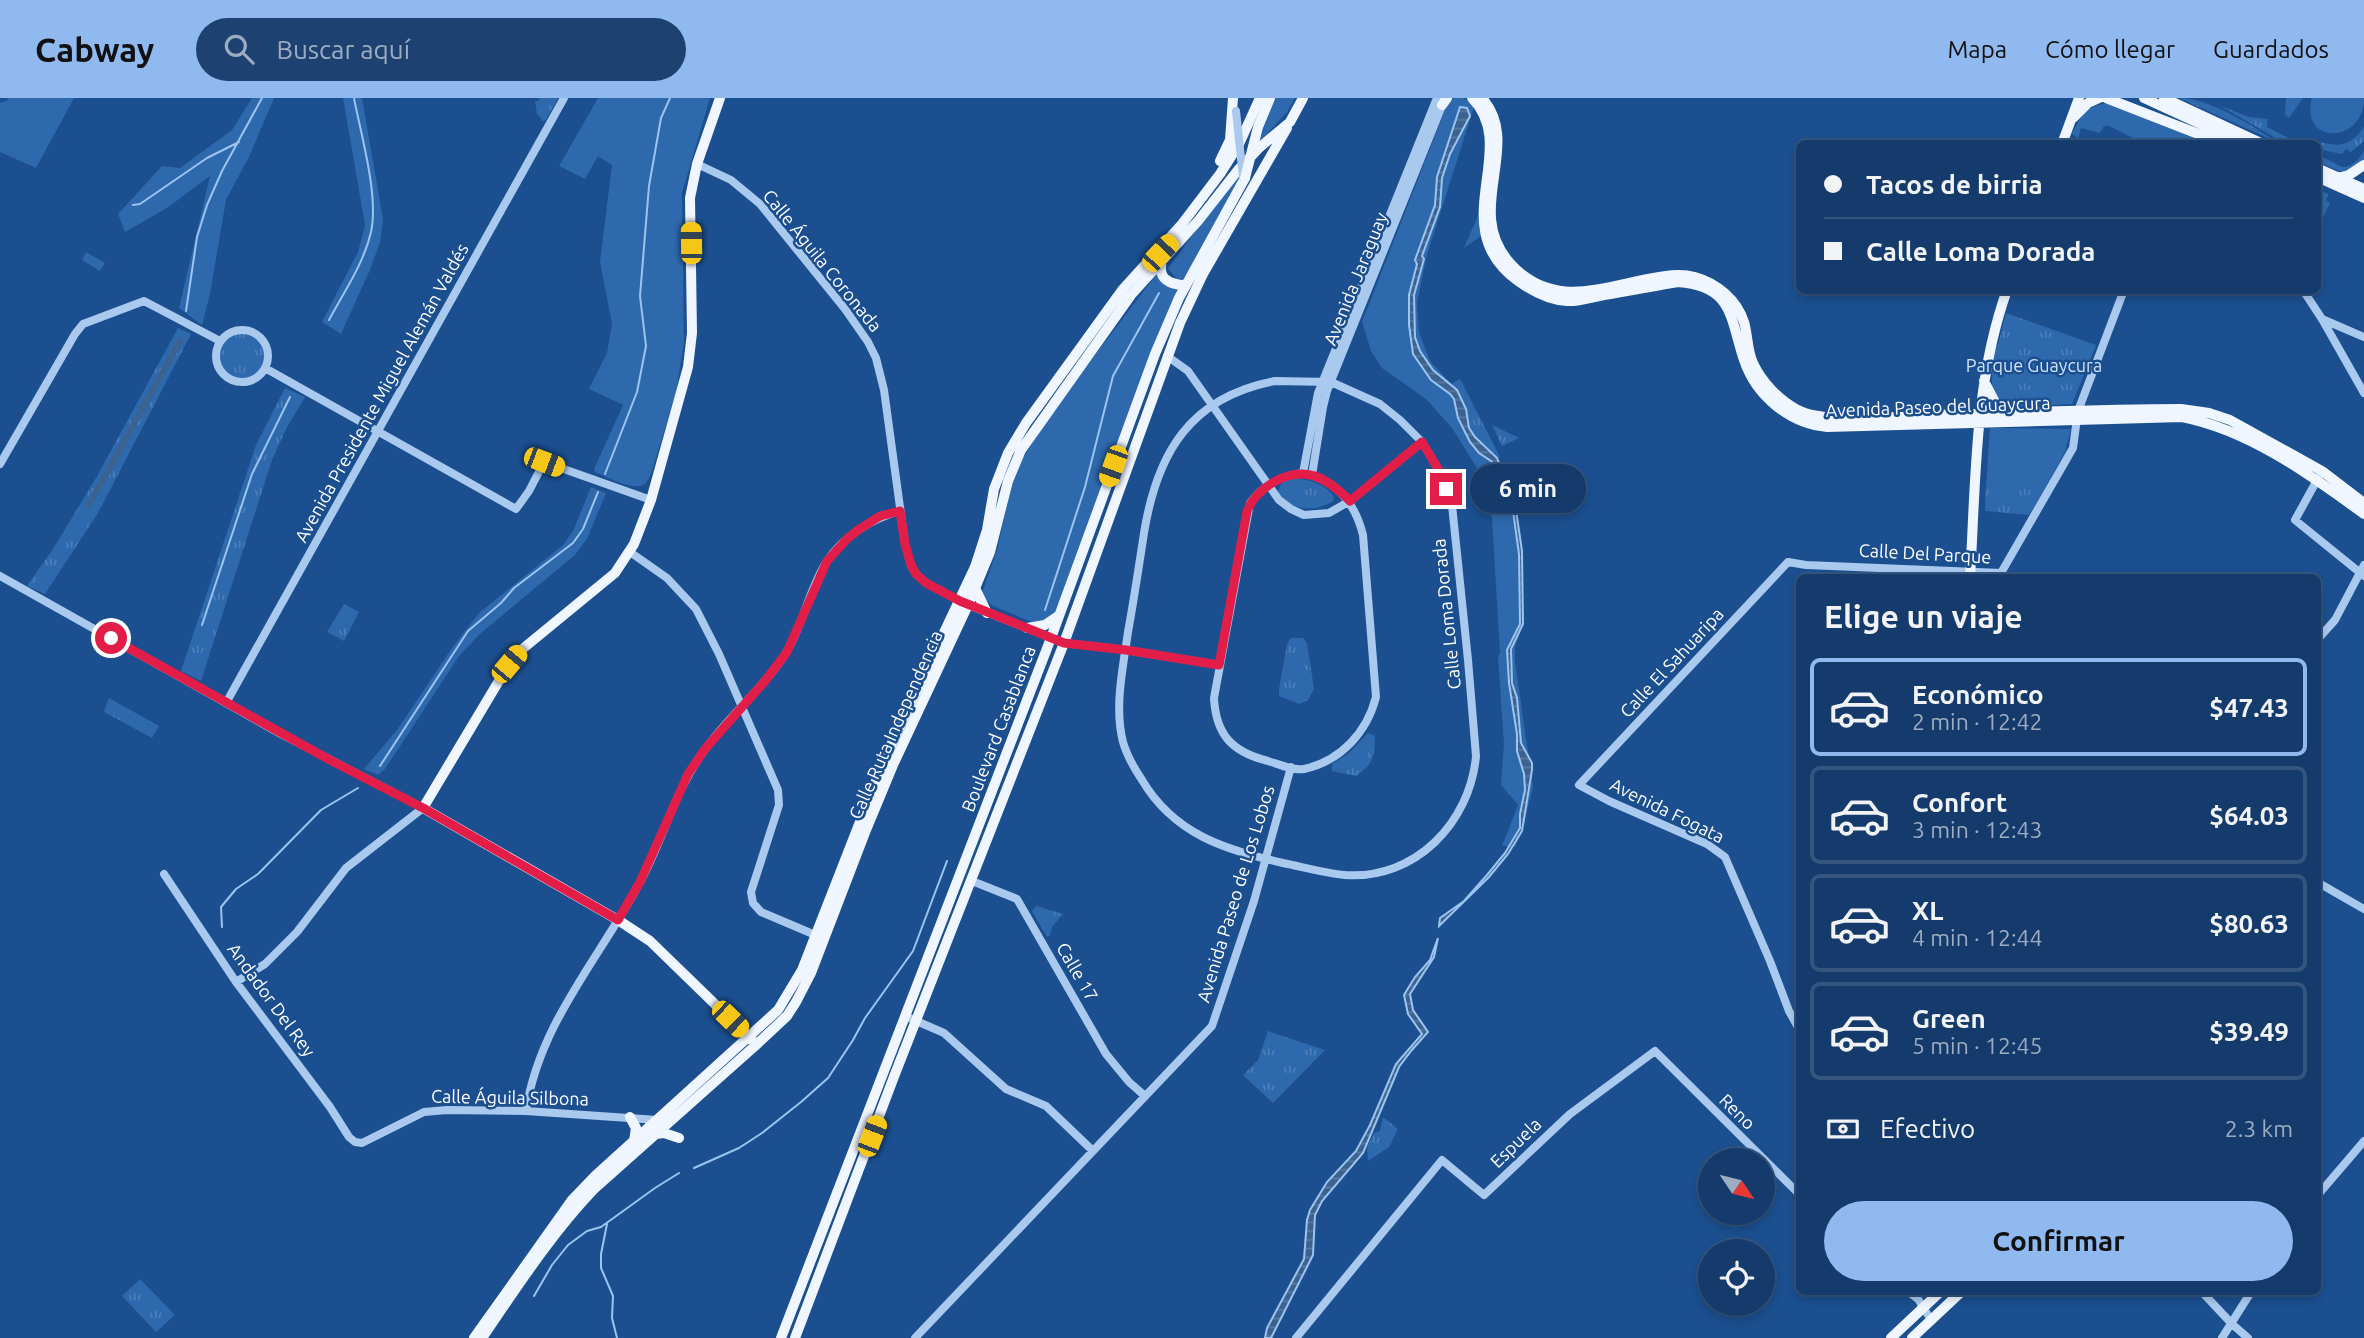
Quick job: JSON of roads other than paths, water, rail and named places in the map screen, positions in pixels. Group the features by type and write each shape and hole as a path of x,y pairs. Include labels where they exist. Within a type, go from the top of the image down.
{"main road":[{"path":"720,98 697,164 690,198 692,333 688,366 651,500 630,552 604,584 509,664 423,808 650,941 753,1041"},
{"path":"1199,201 1206,182 1228,149 1233,98"},
{"path":"1199,201 1234,152 1260,98"},
{"name":"Boulevard Casablanca","path":"781,1338 1051,638 1155,354 1186,285 1243,181 1258,127 1270,98"},
{"name":"Calle Ruta Independencia","path":"820,937 889,776 962,617 964,603 975,588 990,552 1014,463 1029,436 1131,295 1198,221 1238,170 1290,122 1303,98"},
{"name":"Avenida Paseo del Guaycura","path":"1472,98 1485,115 1490,138 1482,212 1485,237 1506,272 1530,289 1566,301 1678,282 1701,286 1722,300 1734,320 1743,358 1759,386 1782,411 1799,420 1827,427 2181,409 2209,413 2230,420 2364,503"},
{"name":"Avenida Paseo del Guaycura","path":"1482,98 1493,115 1497,137 1489,216 1491,231 1508,261 1532,281 1556,292 1575,293 1667,276 1693,276 1712,284 1728,296 1744,322 1751,355 1760,376 1777,395 1805,413 1825,417 1980,418 2017,413 2077,415"},
{"path":"2063,140 2079,98"},
{"path":"2070,121 2088,103 2099,98"},
{"path":"2106,98 2214,140"},
{"path":"2144,98 2235,140"},
{"path":"2164,98 2254,140"},
{"name":"Boulevard Casablanca","path":"796,1338 916,1020 1064,643 1167,356 1194,291 1290,122"},
{"path":"2338,178 2349,175 2364,165"},
{"path":"2321,176 2338,178 2364,189"},
{"path":"2321,177 2364,198"},
{"name":"Calle Ruta Independencia","path":"474,1338 572,1200 658,1120 787,1016 796,1002 885,758 964,603 982,548 1000,469 1016,438 1123,289 1199,201"},
{"path":"1087,356 1103,322 1136,277 1172,240 1173,233"},
{"path":"1164,257 1160,269 1164,278 1171,284 1186,285"},
{"path":"1970,574 1984,380 1993,334 2006,294"},
{"path":"1984,380 1996,404 2017,413"},
{"name":"Avenida Paseo del Guaycura","path":"2320,476 2364,514"},
{"path":"962,617 970,613 986,612 975,588"},
{"path":"1027,628 1045,625 1059,616"},
{"name":"Calle Ruta Independencia","path":"482,1338 571,1214 594,1189 671,1121 753,1041"},
{"path":"630,1117 636,1128 634,1142"},
{"path":"656,1133 680,1139"},
{"path":"1891,1338 1921,1306 1936,1295"},
{"path":"1912,1338 1958,1295"}],"street":[{"name":"Avenida Presidente Miguel Alemán Valdés","path":"226,703 564,98"},
{"path":"1233,98 1243,181"},
{"name":"Avenida Jaraguay","path":"1307,474 1323,407 1326,382 1443,100"},
{"name":"Calle Águila Coronada","path":"697,164 731,180 760,204 868,342 876,358 884,390 905,544 916,574 926,583 964,603 1064,643 1219,665"},
{"name":"Calle Del Parque","path":"1999,574 2073,448 2077,415 2122,294"},
{"path":"2306,294 2364,393"},
{"path":"0,464 83,324 144,301 220,341"},
{"path":"2322,318 2364,337"},
{"path":"231,331 252,331 266,347 265,368 249,380 230,379 219,369 216,362 215,355 220,341 231,331"},
{"path":"1167,356 1188,371 1279,500 1304,515 1329,513 1350,501 1422,442"},
{"path":"265,368 516,509 544,462 651,500"},
{"name":"Calle Loma Dorada","path":"1275,381 1326,382 1380,404 1422,442 1440,472 1452,505 1476,757 1470,788 1453,823 1440,839 1424,853 1385,871 1346,875 1266,859 1215,843 1199,836 1169,815 1154,800 1130,761 1123,741 1118,705 1147,513 1159,472 1173,444 1196,419 1232,394 1275,381"},
{"path":"1307,474 1333,484 1350,501 1359,517 1363,535 1376,697 1373,710 1360,734 1346,748 1332,758 1302,770 1244,754 1225,737 1214,712 1219,665 1247,511 1254,497 1269,485 1287,475 1307,474"},
{"path":"2320,476 2295,520 2363,571 2335,620 2321,636"},
{"path":"526,1111 530,1087 555,1023 577,982 640,882 688,774 705,749 787,652 827,561 847,539 862,528 880,516 900,511"},
{"path":"630,552 667,578 696,609 719,654 778,790 779,805 751,892 753,903 761,912 820,937"},
{"name":"Calle Del Parque","path":"1788,562 1958,574"},
{"name":"Calle El Sahuaripa","path":"1579,785 1788,562"},
{"path":"0,576 328,759 423,808 346,868 297,932 265,964 236,982"},
{"name":"Avenida Paseo de Los Lobos","path":"915,1338 1214,1022 1266,859 1291,767"},
{"name":"Avenida Fogata","path":"1579,785 1609,802 1707,844 1725,857 1796,1024"},
{"name":"Andador Del Rey","path":"164,873 236,982 355,1142"},
{"name":"Calle 17","path":"972,881 1017,900 1106,1054 1144,1096"},
{"path":"2321,884 2364,909"},
{"path":"905,1016 944,1033 1006,1088 1046,1107 1093,1151"},
{"name":"Espuela","path":"1297,1338 1442,1160 1484,1195 1570,1114 1654,1051"},
{"name":"Reno","path":"1654,1051 1796,1191"},
{"name":"Calle Águila Silbona","path":"355,1142 362,1143 424,1112 526,1111 671,1121"},
{"path":"2321,1191 2364,1141"},
{"path":"1906,1295 1921,1306"},
{"path":"1913,1295 1931,1320"},
{"path":"2205,1295 2248,1338"},
{"path":"2222,1338 2249,1295"}],"waterway":[{"path":"186,311 197,237 207,205 222,171 262,98"},
{"path":"329,320 364,255 373,217 368,165 354,98"},
{"path":"605,474 637,392 646,346 640,296 649,186 661,118 670,98"},
{"path":"133,205 140,204 207,158 239,142"},
{"path":"1045,610 1085,487 1113,376 1159,293"},
{"path":"89,505 180,341"},
{"path":"202,625 252,474 290,397"},
{"path":"380,766 468,631 514,588 573,543 583,529 598,492"},
{"path":"222,927 221,907 236,889 258,874 321,810 358,788"},
{"path":"694,1168 739,1148 762,1133 828,1078 865,1018 913,951 947,861"},
{"path":"534,1296 552,1265 568,1245 587,1231 601,1227 679,1173"},
{"path":"607,1224 601,1268 613,1296 612,1318 617,1338"}],"park label":[{"name":"Parque Guaycura","path":"2034,366"}]}
